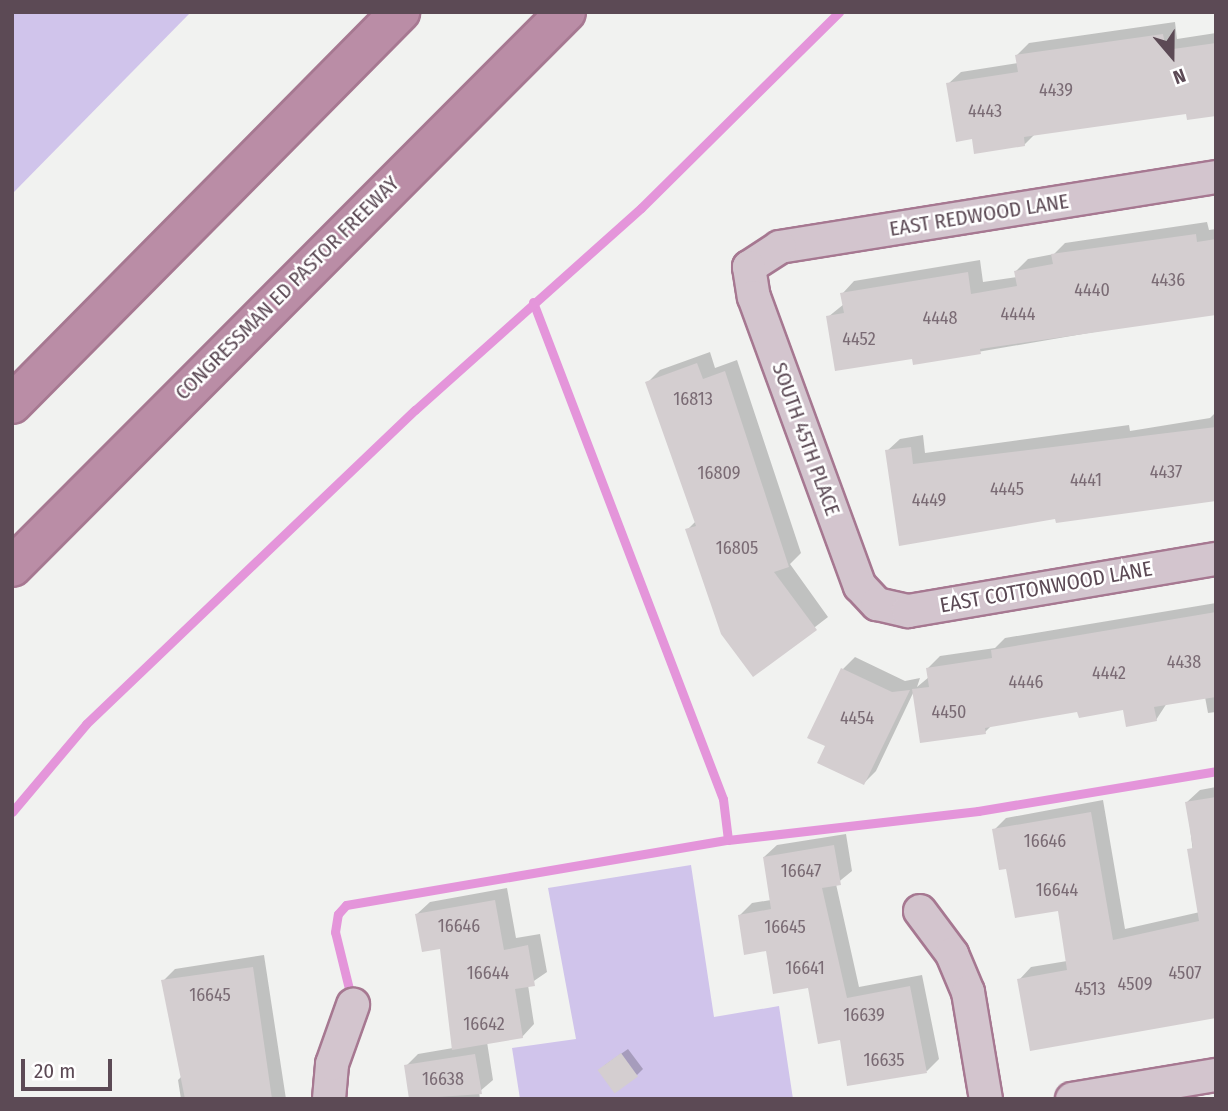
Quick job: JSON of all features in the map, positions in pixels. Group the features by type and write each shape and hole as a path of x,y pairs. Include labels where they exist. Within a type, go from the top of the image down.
{"highway":[{"path":"12,404 400,12"},
{"name":"CONGRESSMAN ED PASTOR FREEWAY","path":"12,567 430,143 566,12"}],"street":[{"name":"EAST REDWOOD LANE","path":"749,267 780,247 1216,177"},
{"name":"SOUTH 45TH PLACE","path":"749,267 754,298 860,586 877,604"},
{"name":"EAST COTTONWOOD LANE","path":"877,604 908,611 1216,559"},
{"path":"920,911 952,954 968,992 986,1099"},
{"path":"330,1099 332,1064 352,1006"},
{"path":"1072,1099 1216,1075"}],"shaded area":[{"path":"12,12 191,12 12,194"},
{"path":"691,865 714,1017 779,1006 793,1099 520,1099 512,1048 576,1039 548,888"}],"building":[{"path":"1163,34 1166,50 1216,43 1216,116 1187,120 1186,114 1024,137 1025,146 974,154 972,139 956,142 946,83 1018,72 1015,55"},
{"path":"1196,234 1197,242 1216,239 1216,315 980,349 981,354 913,365 912,359 835,371 826,316 844,313 840,293 968,272 971,294 1017,286 1014,271 1053,264 1051,254"},
{"path":"697,363 703,379 725,371 789,567 774,572 817,630 753,677 721,634 685,529 696,526 645,382"},
{"path":"1216,427 1216,501 1056,523 1055,519 899,546 885,450 911,447 913,464"},
{"path":"1216,612 1216,697 1154,707 1157,721 1126,727 1123,710 1079,718 1077,712 985,728 986,734 920,743 912,689 929,687 926,668 992,658 991,650"},
{"path":"841,668 892,692 910,690 864,785 817,763 825,746 807,738"},
{"path":"1216,797 1216,1018 1030,1051 1017,979 1067,970 1058,911 1015,918 1006,869 999,870 992,829 1091,812 1113,940 1199,921 1187,849 1193,848 1185,802"},
{"path":"834,845 841,885 822,888 847,998 910,986 927,1073 847,1086 840,1040 818,1044 808,988 773,994 766,951 744,955 738,915 771,909 763,857"},
{"path":"495,900 504,950 528,945 535,986 515,989 523,1038 452,1050 440,949 422,952 415,914"},
{"path":"253,967 272,1099 185,1099 161,980"},
{"path":"621,1053 638,1076 615,1094 598,1070"},
{"path":"475,1054 482,1094 409,1099 404,1065"}],"waterway":[{"path":"12,812 86,724 415,410 641,208 839,12"},
{"path":"533,302 723,799 728,840"},
{"path":"352,1001 335,932 338,914 346,905 728,840 978,811 1216,771"}]}
